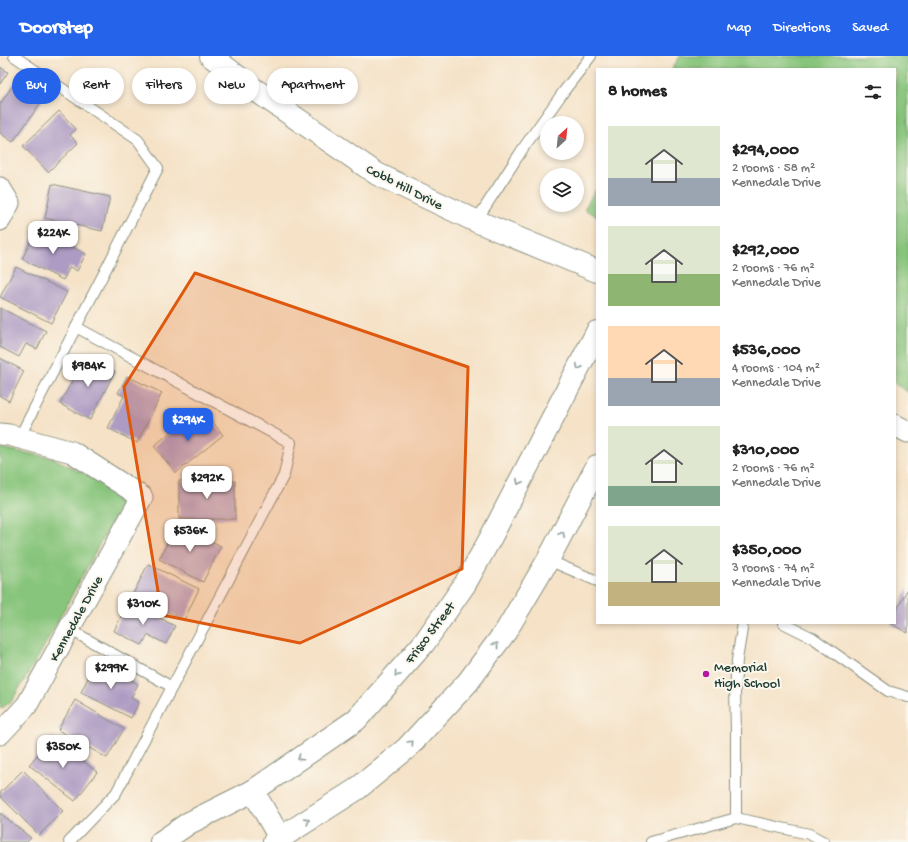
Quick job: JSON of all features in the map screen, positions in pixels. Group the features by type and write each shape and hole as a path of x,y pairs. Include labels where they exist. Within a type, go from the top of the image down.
{"street":[{"name":"Cobb Hill Drive","path":"211,56 251,87 377,174 476,221 596,271"},
{"name":"Frisco Street","path":"161,842 189,823 253,790 356,720 424,643 465,584 490,539 596,334"},
{"path":"896,426 908,432"},
{"name":"Kennedale Drive","path":"0,734 27,705 142,497 72,452 10,436"},
{"path":"253,790 280,841 357,789 407,748 468,682 506,631 548,560 596,468"}],"lane":[{"path":"10,436 76,327 158,168 138,140 14,56"},
{"path":"476,221 524,147 564,91 592,56"},
{"path":"69,842 116,793 284,475 291,444 76,327"},
{"path":"548,560 596,581"},
{"path":"736,818 735,690 737,660 743,624"},
{"path":"785,624 813,638 888,691 908,697"},
{"path":"69,629 172,687"},
{"path":"651,842 736,818 809,834 824,842"}],"highlighted area":[{"path":"195,273 468,367 462,569 300,643 162,615 124,387"}],"green space":[{"path":"680,56 908,56 908,392 896,385 896,68 673,68"},
{"path":"596,190 596,215 584,209"},
{"path":"0,448 53,458 110,487 123,501 40,654 11,702 0,709"}],"building":[{"path":"0,67 8,72 0,84"},
{"path":"12,86 12,104 40,104 13,142 0,133 0,104"},
{"path":"59,111 76,129 70,135 78,143 48,172 23,146"},
{"path":"52,184 110,197 102,231 45,218"},
{"path":"37,229 86,254 77,271 70,267 63,280 22,259"},
{"path":"16,267 67,292 51,323 0,297"},
{"path":"0,308 46,331 37,349 26,344 19,357 0,347"},
{"path":"85,356 115,371 90,420 60,404"},
{"path":"0,358 24,371 9,401 0,396"},
{"path":"127,376 162,393 137,443 108,428 124,396 118,393"},
{"path":"195,412 206,426 212,421 223,435 176,473 154,446"},
{"path":"179,481 235,481 235,519 179,519"},
{"path":"177,524 221,546 203,582 159,559"},
{"path":"148,564 199,589 184,620 133,594"},
{"path":"908,588 908,633 891,624 896,624 896,612"},
{"path":"128,602 175,626 166,644 148,635 142,645 114,631"},
{"path":"96,662 138,684 131,698 139,702 131,718 81,692"},
{"path":"75,700 124,729 107,758 58,730"},
{"path":"52,737 97,772 75,801 29,765"},
{"path":"23,770 63,811 39,835 0,796 0,793"},
{"path":"0,813 31,838 27,842 0,842"}],"place":[{"name":"Memorial High School","path":"706,674"}]}
